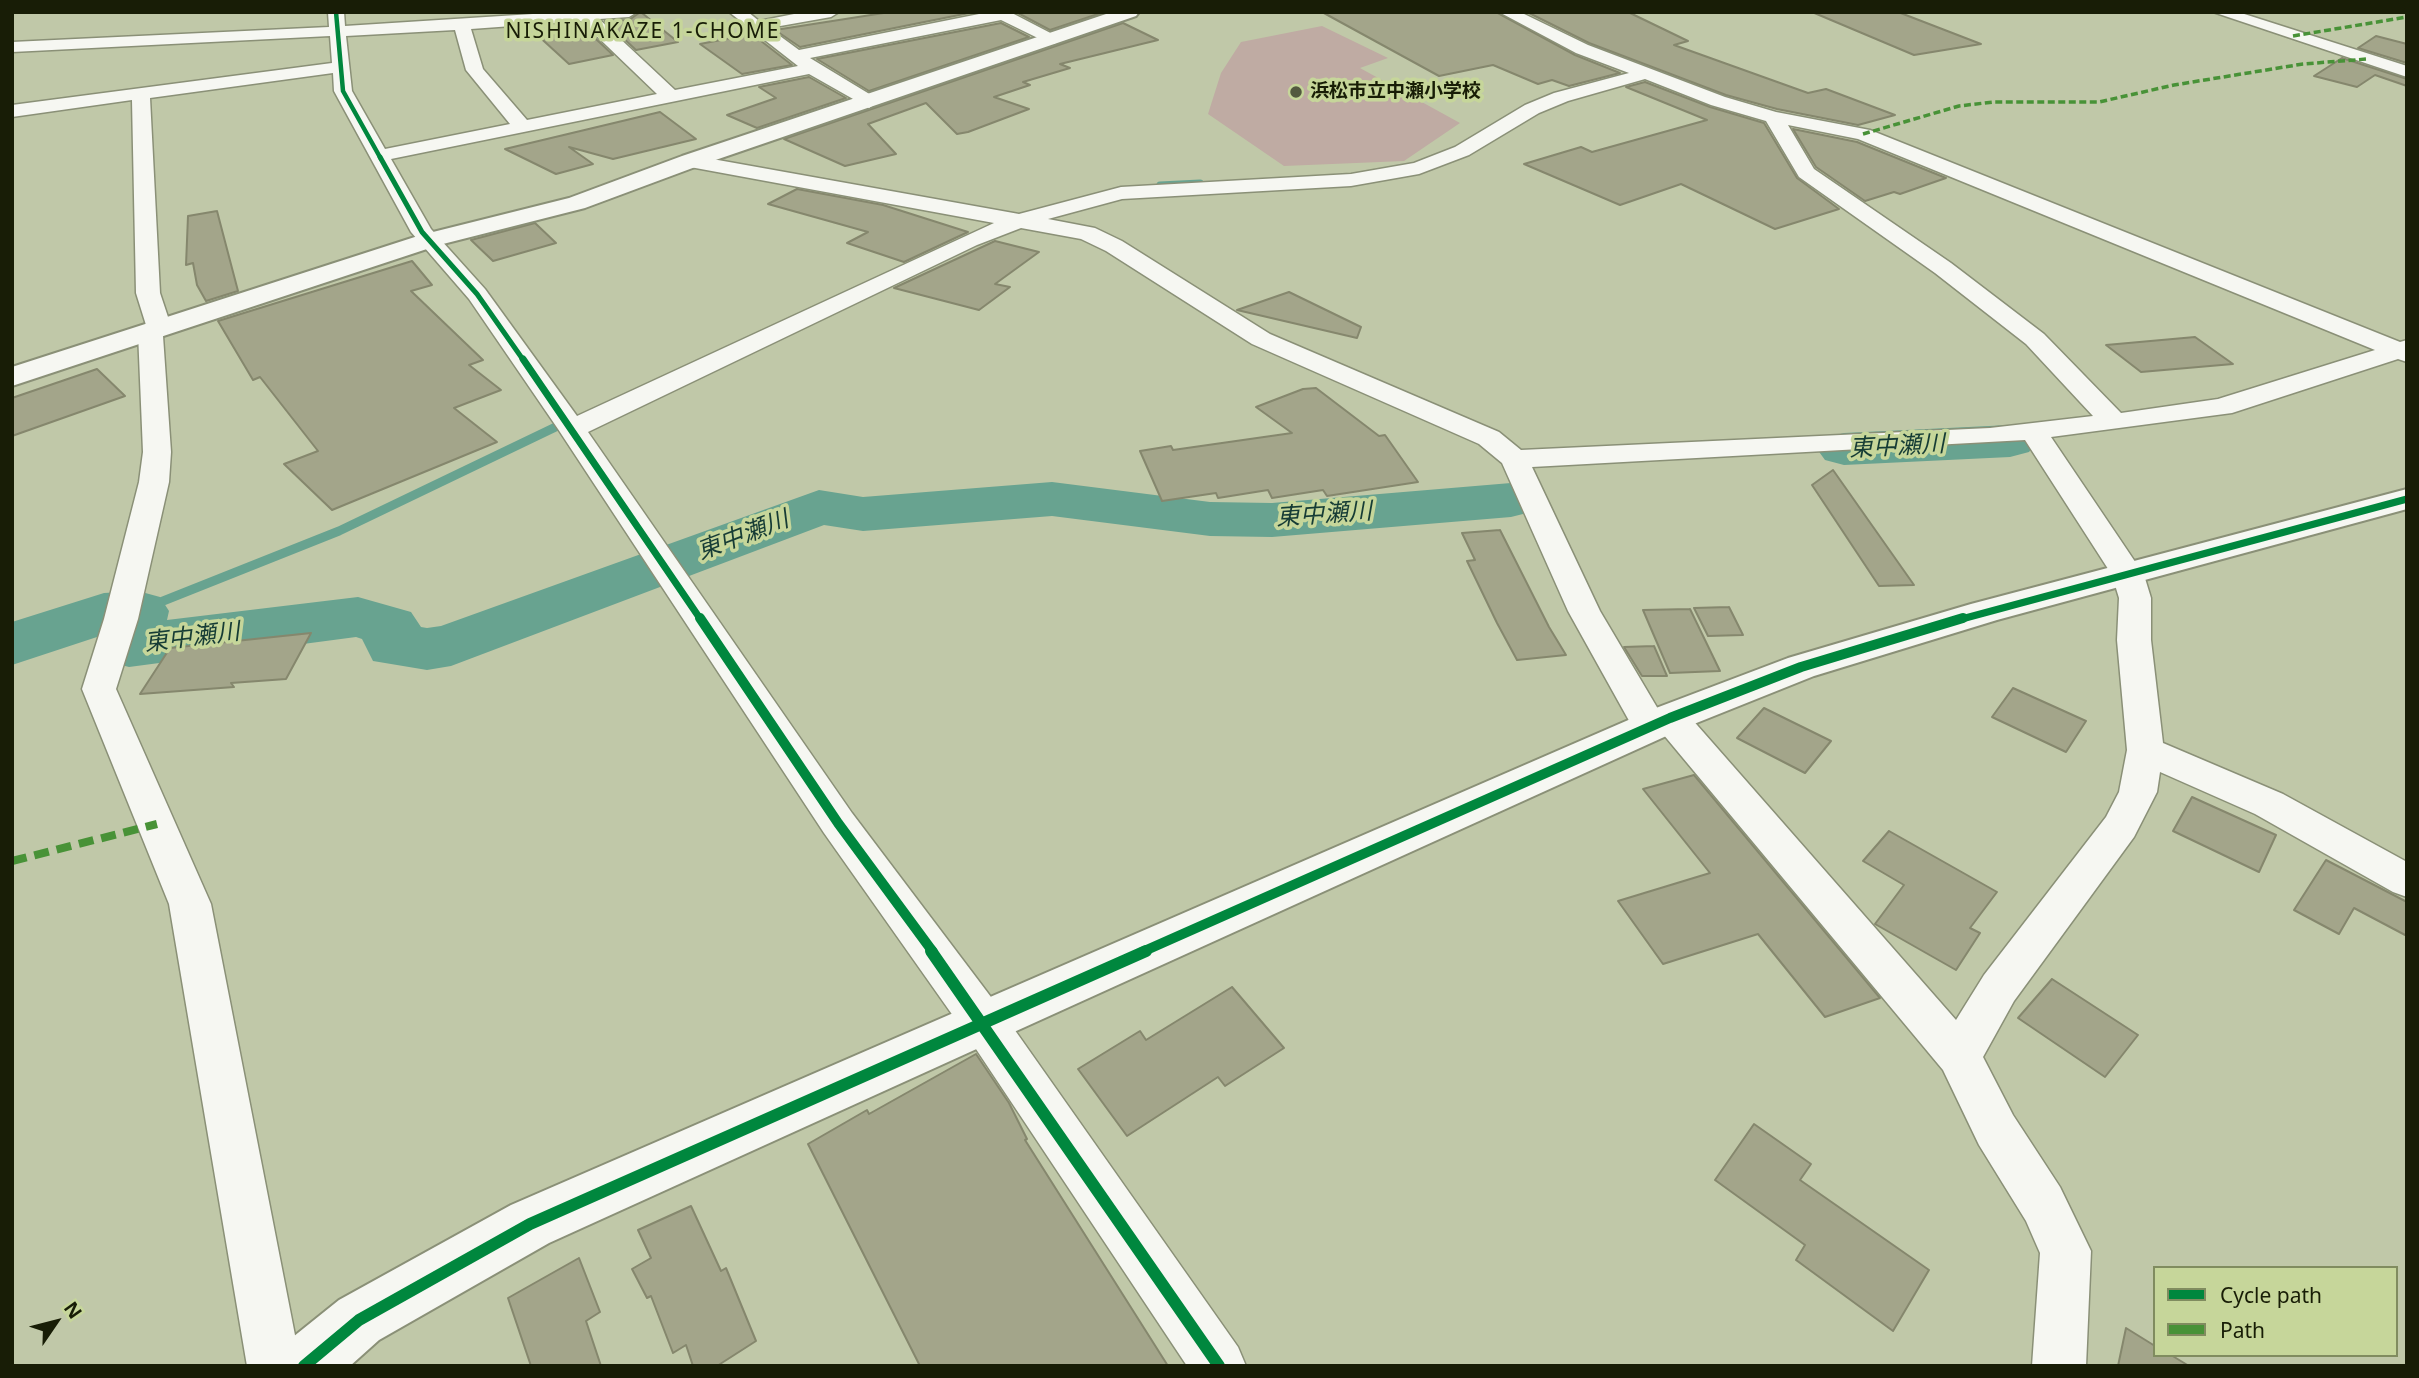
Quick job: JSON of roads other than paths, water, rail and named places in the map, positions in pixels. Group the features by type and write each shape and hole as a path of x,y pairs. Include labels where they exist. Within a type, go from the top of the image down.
{"street":[{"path":"17,55 38,46 336,21 462,25 629,12"},
{"path":"737,12 812,68 869,102"},
{"path":"756,26 831,12"},
{"path":"12,377 430,240 577,203 690,161 1130,12"},
{"path":"1507,12 1558,39 1645,74 1773,117 1863,134 2405,351"},
{"path":"2221,12 2407,72"},
{"path":"796,56 1000,14 1054,39"},
{"path":"586,16 670,96"},
{"path":"336,21 339,66 348,103 422,232 477,293 667,565 838,823 984,1023 1219,1366"},
{"path":"462,25 475,70 522,126"},
{"path":"12,111 339,66"},
{"path":"379,156 812,68"},
{"path":"568,424 969,240 1018,221 1121,193 1352,180 1419,167 1462,151 1532,109 1561,97 1645,74"},
{"path":"141,94 148,293 155,330 157,452 154,482 123,613 99,689 190,904 274,1366"},
{"path":"1773,117 1806,173 1943,268 2035,339 2115,422"},
{"path":"690,161 1087,233 1114,246 1261,338 1489,438 1514,459 1584,611 1660,722 1959,1056 1996,1130 2043,1204 2066,1251 2059,1366"},
{"path":"1514,459 1897,441 2115,422 2222,407 2405,351"},
{"path":"1959,1056 1999,988 2120,827 2137,792 2145,750 2134,640 2135,598 2129,575 2033,431"},
{"path":"304,1366 359,1320 530,1224 1660,722 1838,656 1984,612 2407,499"},
{"path":"2145,750 2269,804 2407,881"}],"waterway":[{"path":"1160,185 1200,183"},
{"path":"138,611 339,531 566,422"},
{"name":"東中瀬川","path":"1844,449 2010,441"},
{"name":"東中瀬川","path":"12,644 104,613 138,611 129,646 358,617 389,626 396,646 427,649 451,645 819,507 863,514 1052,499 1210,519 1272,520 1511,500"}],"place":[{"name":"浜松市立中瀬小学校","path":"1296,92"}],"district":[{"name":"NISHINAKAZE 1-CHOME","path":"643,32"}]}
